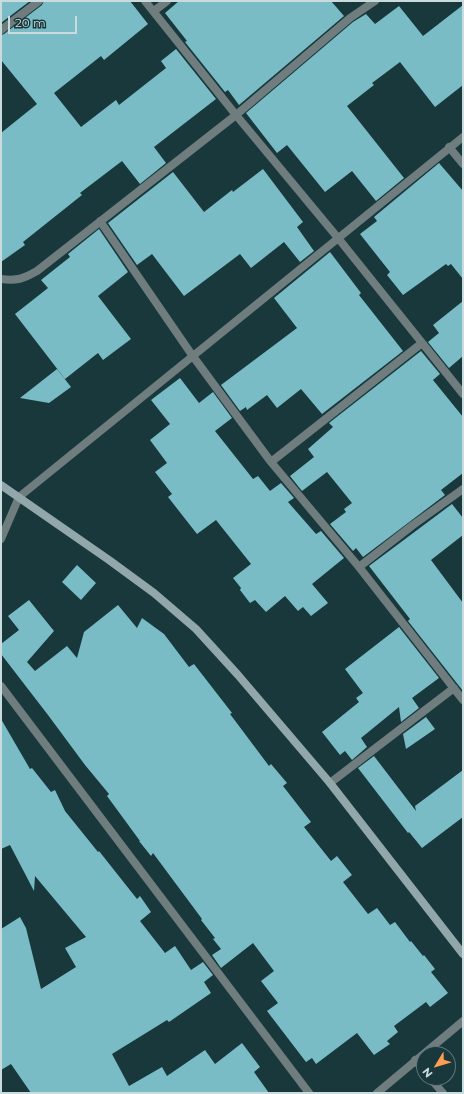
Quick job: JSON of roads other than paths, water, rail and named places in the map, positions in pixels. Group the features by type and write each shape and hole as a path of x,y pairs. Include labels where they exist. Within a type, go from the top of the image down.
{"main road":[{"path":"1,485 19,496 154,593 196,628 330,783 463,954"}],"street":[{"path":"1,30 39,1"},
{"path":"145,1 463,394"},
{"path":"154,11 166,1"},
{"path":"1,279 13,281 23,279 37,271 236,115 350,18 376,1"},
{"path":"1,539 19,496 463,137"},
{"path":"449,147 463,164"},
{"path":"100,221 192,355 271,462 359,567 463,700"},
{"path":"271,462 422,343"},
{"path":"359,567 413,525 463,490"},
{"path":"1,686 309,1093"},
{"path":"330,783 454,688"},
{"path":"432,1046 463,1020"},
{"path":"377,1093 416,1060"}]}
